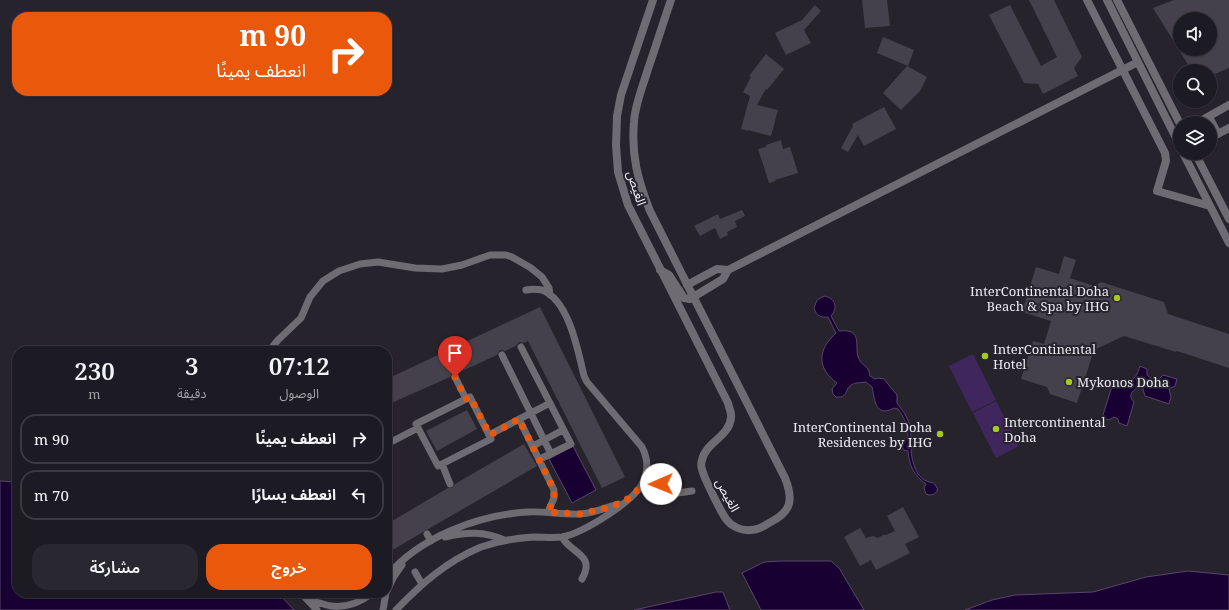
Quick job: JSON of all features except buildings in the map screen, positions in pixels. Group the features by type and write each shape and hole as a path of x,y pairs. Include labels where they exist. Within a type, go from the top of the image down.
{"street":[{"name":"الغيص","path":"653,0 621,95 617,116 616,145 618,172 625,199 728,403 731,417 730,423 724,433 707,449 702,459 702,470 726,519 739,529 747,531 757,530 785,513 790,499 789,488 650,211 640,188 636,167 633,146 634,121 638,101 671,0"},
{"path":"1087,0 1165,153 1166,161 1157,190 1210,206"},
{"path":"1107,0 1173,132"},
{"path":"1117,0 1176,116"},
{"path":"687,285 717,269 728,270 1138,62"},
{"path":"1211,116 1229,105"},
{"path":"1218,134 1229,128"},
{"path":"1187,160 1229,243"},
{"path":"1199,160 1229,219"},
{"path":"273,346 301,318 310,297 323,281 339,271 370,262 382,262 415,268 442,269 458,266 490,255 506,255 531,268 542,277 549,288 550,295"},
{"path":"660,270 669,275 684,298 688,299 723,279 728,270"},
{"path":"396,610 422,584 458,558 482,547 504,540 562,537 587,528 624,502 636,492 642,484 648,467 642,447 587,382 584,376 573,330 563,310 550,295 542,290 526,290"},
{"path":"521,347 571,444 540,460"},
{"path":"502,355 551,454"},
{"path":"455,377 466,399"},
{"path":"470,397 491,439 438,466 416,424 466,399 470,397"},
{"path":"490,435 550,403"},
{"path":"519,419 554,490 554,498 548,512"},
{"path":"392,441 418,428"},
{"path":"533,446 563,430"},
{"path":"442,464 450,484"},
{"path":"642,484 658,483 671,494 692,491"},
{"path":"392,571 402,560 433,540 465,525 489,518 530,512 580,514 624,502"},
{"path":"433,540 459,534 479,533 489,534 504,540"},
{"path":"427,534 433,540"},
{"path":"562,537 569,546 582,555 585,560 586,570 582,579"},
{"path":"392,580 409,556"},
{"path":"415,572 422,584"},
{"path":"307,598 317,610"},
{"path":"310,601 332,606 342,606 358,602 364,598"},
{"path":"383,610 385,598"}],"shaded area":[{"path":"824,296 831,299 835,304 835,310 831,316 839,331 847,331 855,336 857,355 862,364 867,367 870,376 875,379 884,379 897,395 897,403 905,414 910,425 911,438 915,444 911,451 912,460 918,474 925,480 933,483 937,488 937,491 934,494 926,494 924,488 926,484 915,474 911,465 908,451 904,450 901,446 903,439 908,437 908,433 905,422 898,409 894,408 888,411 883,411 879,409 875,402 872,387 866,382 852,385 842,397 836,397 833,394 832,389 837,383 825,371 822,358 826,345 836,333 828,317 819,316 814,308 817,300"},
{"path":"973,354 996,400 972,412 949,366"},
{"path":"1140,366 1147,369 1147,375 1153,380 1159,379 1163,375 1177,379 1175,386 1169,389 1171,397 1169,404 1145,396 1143,389 1138,388 1131,394 1131,398 1134,402 1127,426 1119,423 1118,419 1114,417 1109,420 1102,418 1114,380 1124,382 1131,380 1136,375"},
{"name":"Intercontinental Doha","path":"996,401 1019,446 996,458 973,413"},
{"path":"573,446 596,490 572,503 549,459"},
{"path":"0,481 12,482 12,598 283,598 294,610 0,610"},
{"path":"831,561 839,568 864,610 761,610 742,573 764,562"},
{"path":"1188,571 1229,575 1229,610 965,610 992,600 1015,595 1093,592 1146,577"},
{"path":"716,592 723,592 730,610 634,610"}],"place":[{"name":"InterContinental Doha Beach & Spa by IHG","path":"1117,298"},
{"name":"InterContinental Hotel","path":"985,356"},
{"name":"Mykonos Doha","path":"1069,382"},
{"name":"Intercontinental Doha","path":"996,429"},
{"name":"InterContinental Doha Residences by IHG","path":"940,434"}],"route":[{"path":"455,377 466,399 470,397 490,435 519,419 554,490 554,498 548,512 580,514 591,512 624,502 636,492 642,484 661,484"}]}
